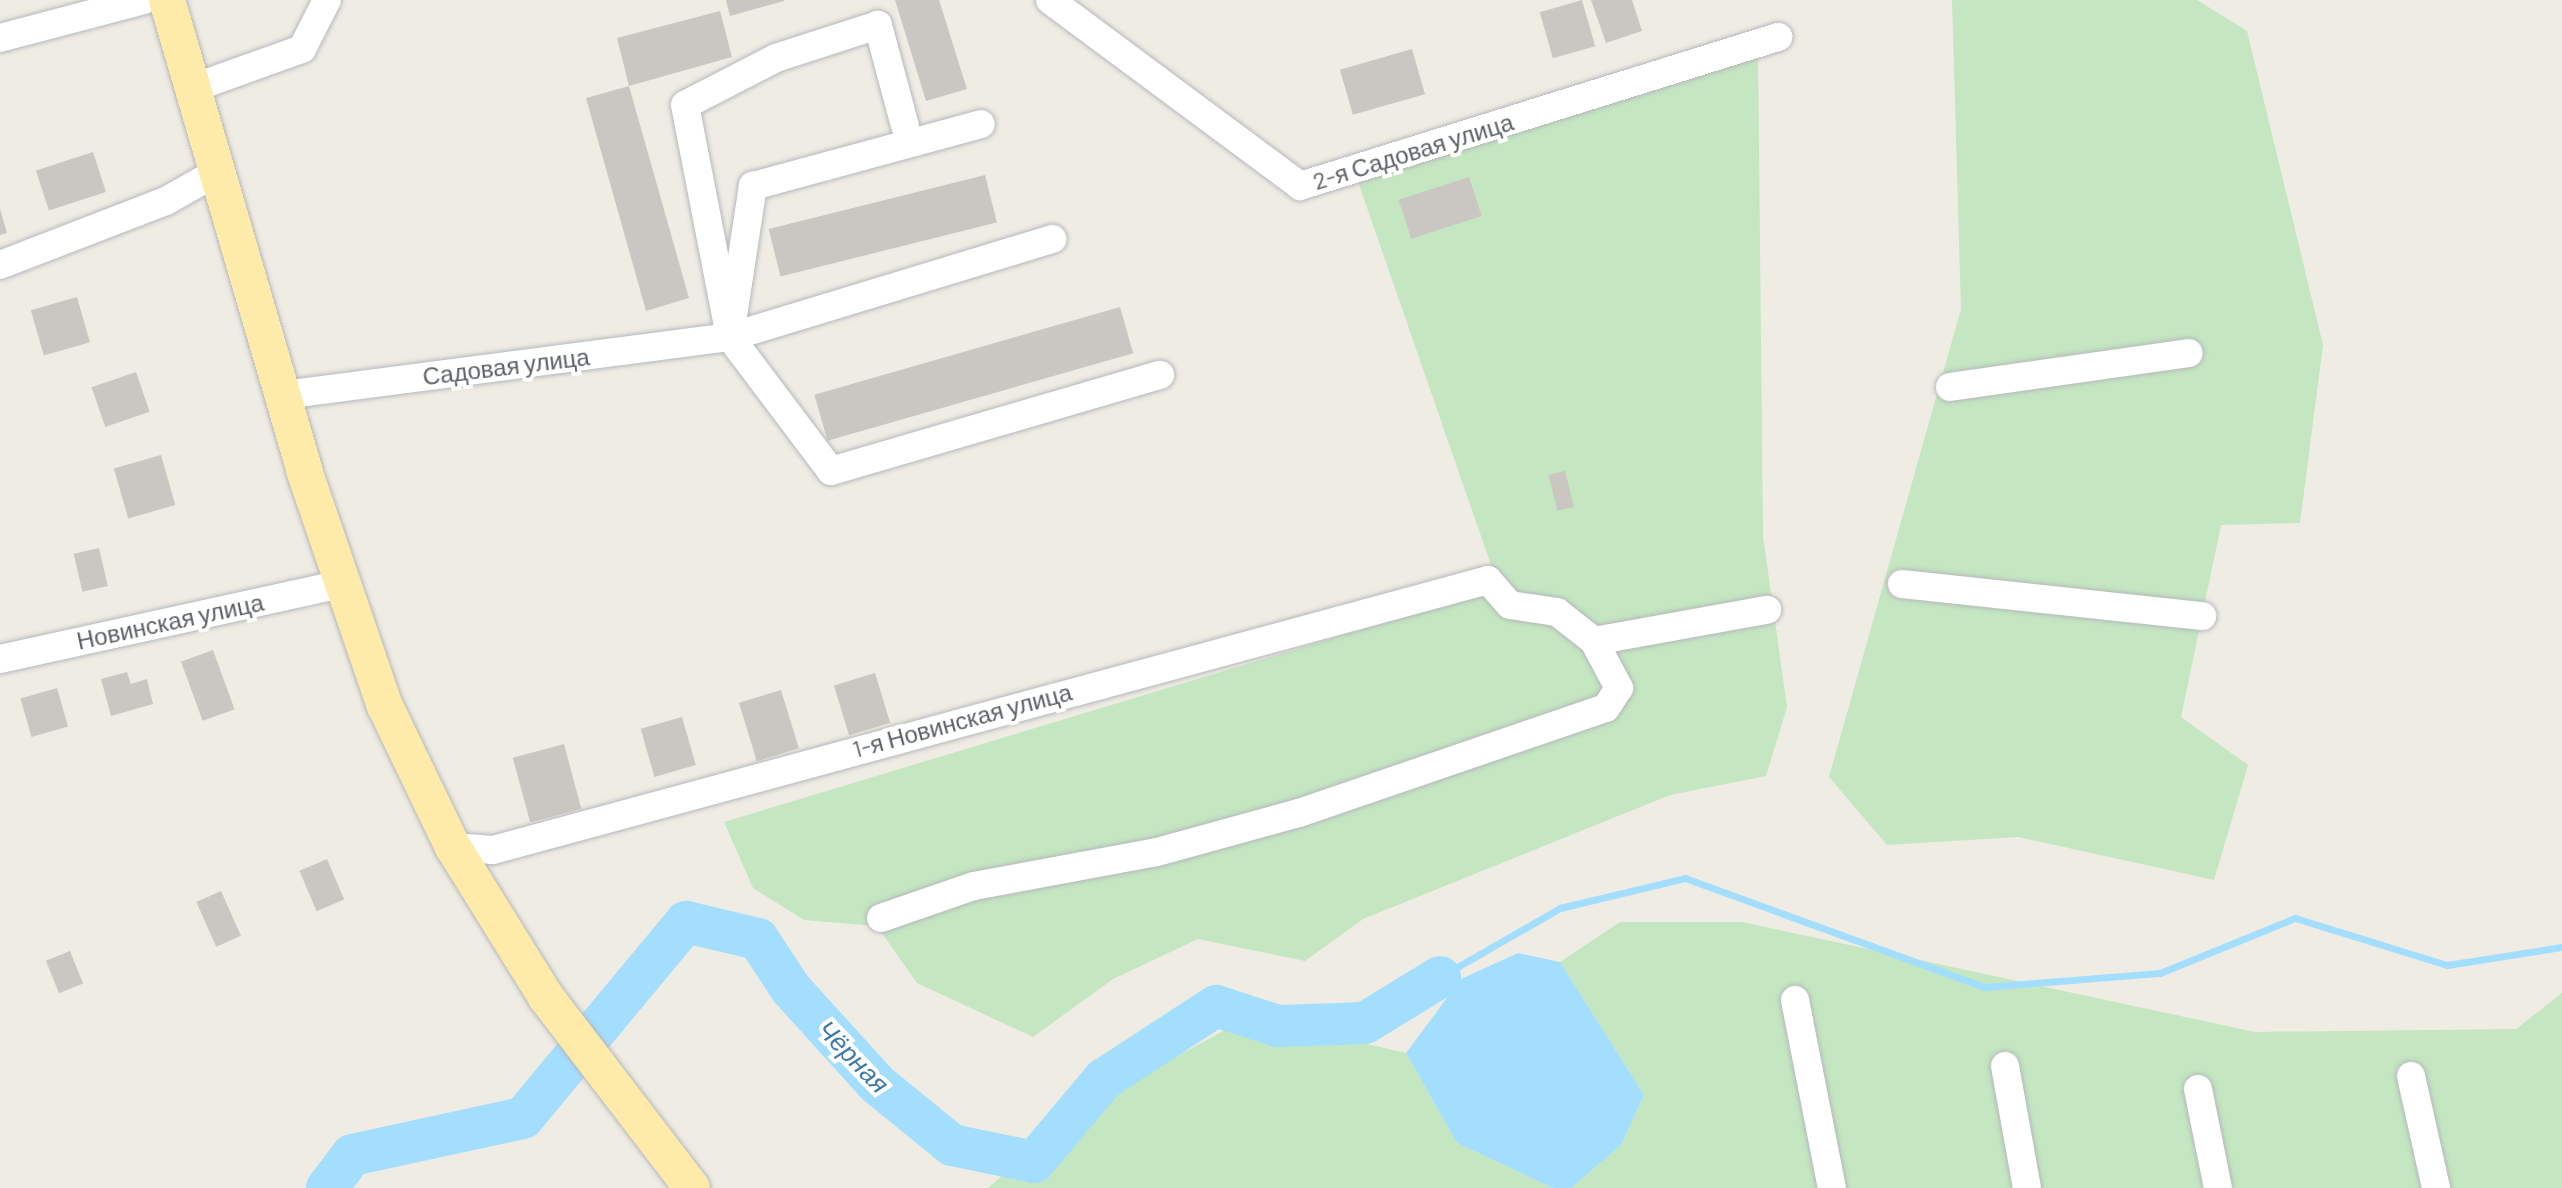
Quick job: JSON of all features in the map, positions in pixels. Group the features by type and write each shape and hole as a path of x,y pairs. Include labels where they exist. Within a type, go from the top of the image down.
{"main road":[{"path":"167,0 341,584 385,706 453,847 546,997 621,1089 692,1188"}],"street":[{"path":"0,38 144,0"},
{"path":"193,88 302,49 327,0"},
{"name":"2-я Садовая улица","path":"1050,0 1300,186 1778,37"},
{"path":"905,126 878,25 776,58 685,105 730,337 831,471 1160,375"},
{"path":"730,337 753,186 981,124"},
{"path":"0,265 166,201 217,172"},
{"name":"Садовая улица","path":"283,395 730,337 1052,239"},
{"path":"1950,387 2189,353"},
{"name":"1-я Новинская улица","path":"453,847 493,850 1488,580 1510,605 1557,612 1594,641"},
{"name":"Новинская улица","path":"0,659 341,584"},
{"path":"1902,584 2202,616"},
{"path":"881,918 974,886 1157,852 1299,813 1606,708 1619,688 1594,641 1767,610"},
{"path":"1795,1000 1832,1188"},
{"path":"2005,1066 2027,1188"},
{"path":"2411,1076 2436,1188"},
{"path":"2198,1089 2218,1188"}],"green space":[{"path":"1952,0 2197,0 2247,31 2323,345 2300,523 2221,525 2181,717 2248,765 2214,880 2018,837 1887,845 1829,777 1961,309"},
{"path":"1758,51 1763,536 1787,707 1766,776 1670,795 1363,919 1305,961 1198,939 1113,979 1033,1037 917,983 877,926 804,920 753,888 724,822 1499,588 1356,176"},
{"path":"1620,922 1742,922 2255,1032 2516,1029 2562,993 2562,1188 1571,1188 1621,1145 1644,1095 1560,962"},
{"path":"1249,1017 1406,1053 1457,1143 1553,1188 988,1188 1078,1110"}],"water":[{"path":"1518,953 1560,962 1644,1095 1621,1145 1571,1188 1553,1188 1457,1143 1406,1053 1461,979"}],"building":[{"path":"726,0 784,0 784,1 730,16"},
{"path":"895,0 939,0 967,89 926,101"},
{"path":"1582,0 1595,46 1553,58 1540,12"},
{"path":"1591,0 1632,0 1642,31 1606,43"},
{"path":"720,11 732,57 629,86 617,38"},
{"path":"1412,49 1425,94 1353,115 1340,70"},
{"path":"629,86 689,298 646,311 586,98"},
{"path":"93,152 106,192 49,210 36,171"},
{"path":"985,175 997,223 780,276 769,229"},
{"path":"1469,177 1482,216 1411,239 1399,200"},
{"path":"0,209 7,233 0,235"},
{"path":"77,297 90,342 44,355 31,310"},
{"path":"1120,307 1133,353 828,441 814,395"},
{"path":"136,372 150,412 105,427 92,387"},
{"path":"161,455 175,505 128,518 114,469"},
{"path":"1565,471 1574,507 1557,511 1549,475"},
{"path":"99,548 108,586 82,592 74,554"},
{"path":"213,650 235,709 203,721 181,662"},
{"path":"127,672 131,684 147,679 153,704 111,716 101,679"},
{"path":"875,673 890,723 849,735 834,686"},
{"path":"57,688 68,726 31,737 20,698"},
{"path":"781,690 799,748 757,761 739,703"},
{"path":"682,717 696,765 654,777 641,729"},
{"path":"564,744 581,809 530,822 513,758"},
{"path":"327,859 344,900 317,911 299,871"},
{"path":"221,891 241,936 216,947 196,902"},
{"path":"70,951 83,983 59,993 46,961"}],"waterway":[{"path":"1440,977 1560,908 1685,878 1985,987 2160,973 2295,918 2447,965 2562,947"},
{"name":"Чёрная","path":"327,1188 352,1155 523,1118 686,922 758,939 791,989 877,1084 952,1145 1034,1162 1104,1079 1216,1006 1278,1026 1365,1023 1440,977"}]}
